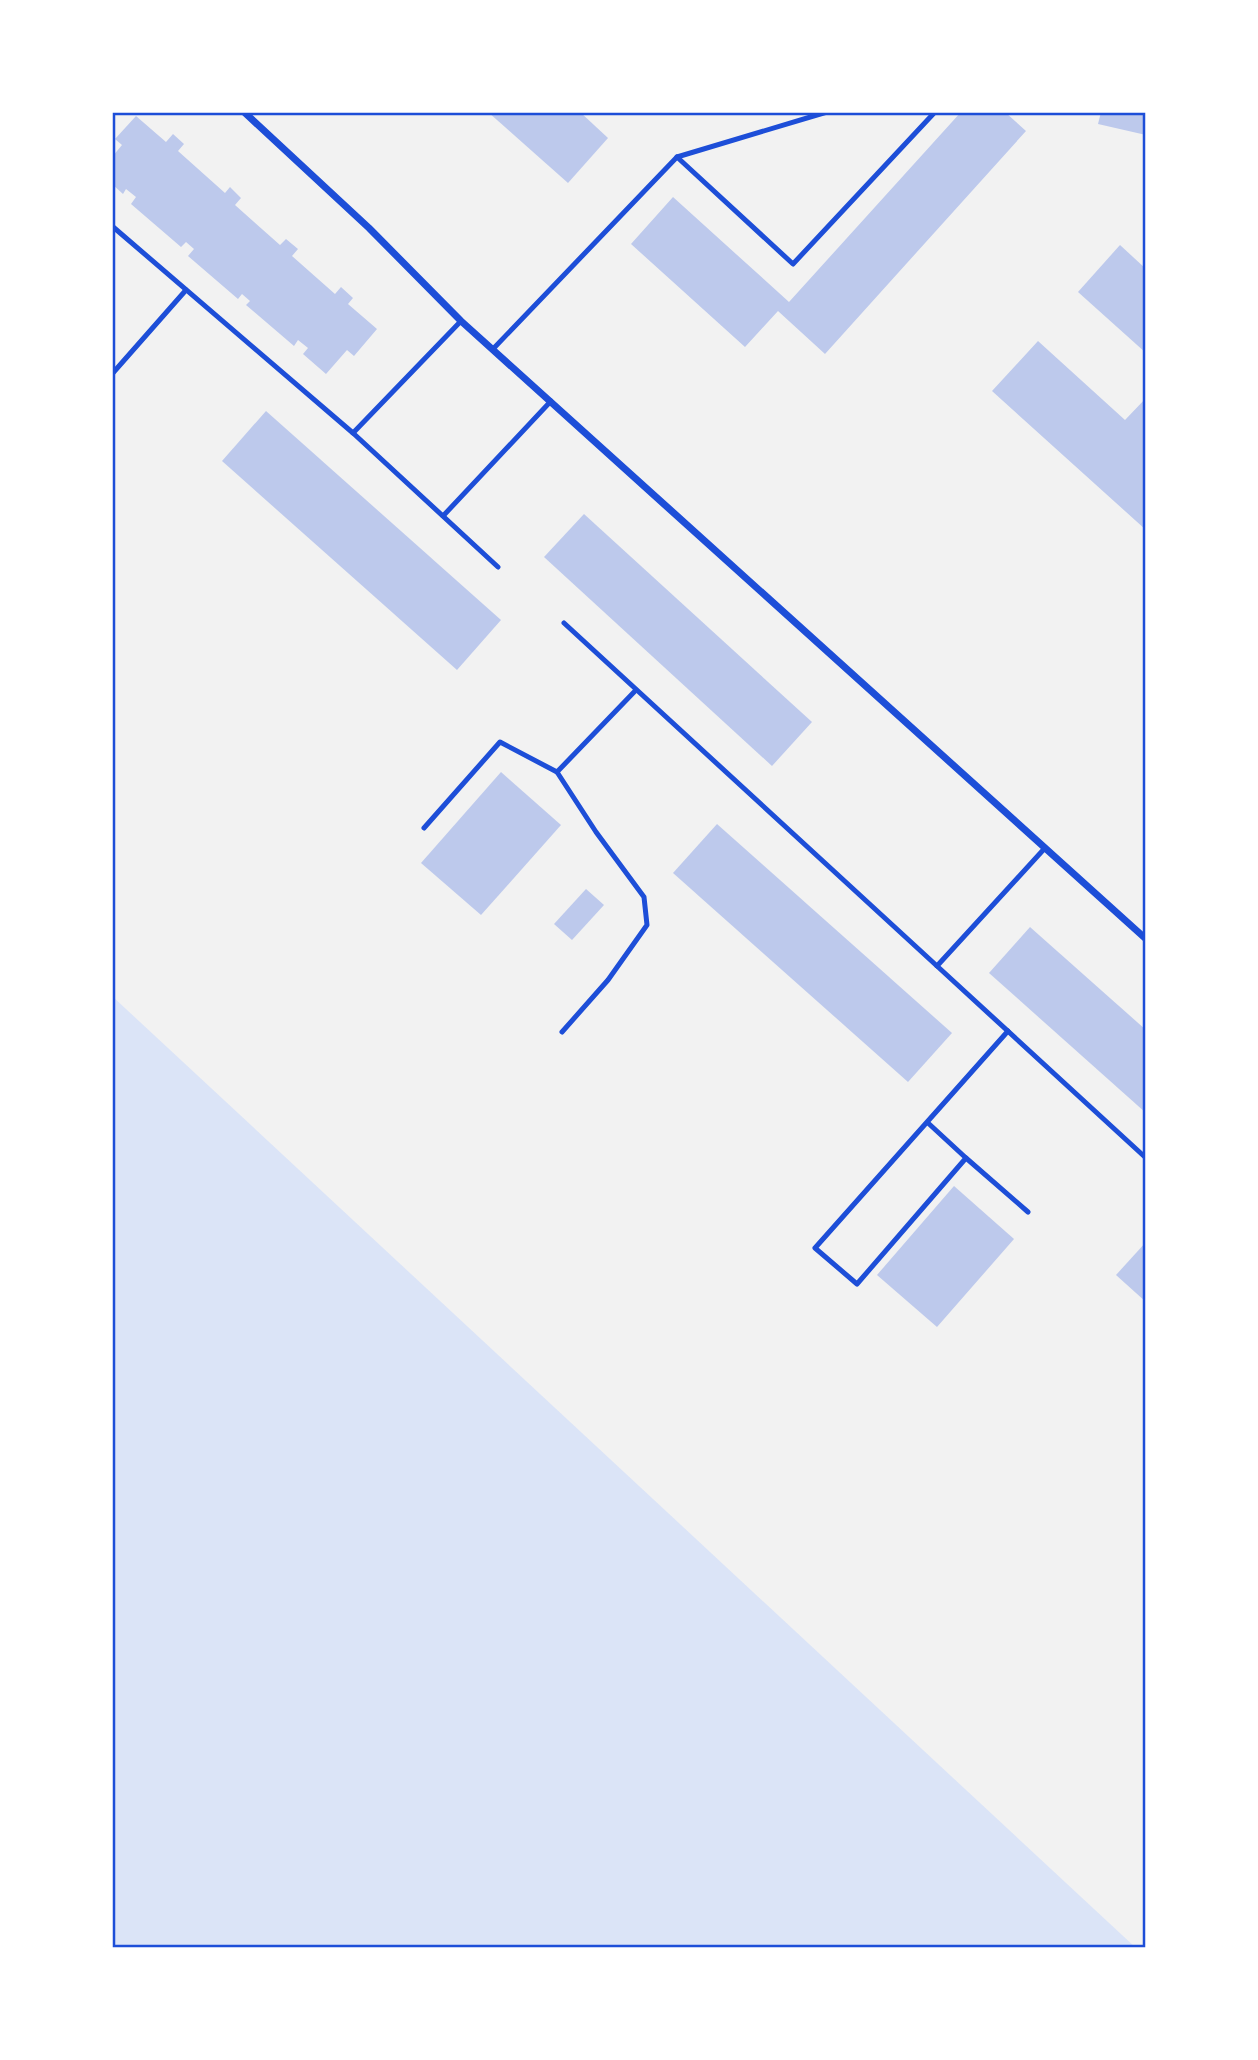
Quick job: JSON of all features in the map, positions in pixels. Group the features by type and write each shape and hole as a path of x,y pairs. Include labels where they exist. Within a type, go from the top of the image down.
{"street":[{"path":"244,112 369,228 461,321 1146,939"}],"lane":[{"path":"493,349 677,157 827,112"},
{"path":"677,157 793,264 935,112"},
{"path":"112,226 353,433 498,567"},
{"path":"112,374 186,290"},
{"path":"353,433 461,321"},
{"path":"443,516 551,401"},
{"path":"564,623 1146,1158"},
{"path":"557,772 636,690"},
{"path":"424,828 500,742 557,772 596,832 644,897 647,925 608,980 562,1032"},
{"path":"937,966 1045,848"},
{"path":"966,1158 857,1284 815,1248 1008,1031"},
{"path":"927,1122 1028,1212"}],"shaded area":[{"path":"112,996 1136,1948 112,1948"}],"building":[{"path":"488,112 580,112 608,138 568,183"},
{"path":"961,112 1005,112 1026,131 825,354 778,311 745,347 631,244 673,197 789,302"},
{"path":"1101,112 1146,112 1146,135 1098,124"},
{"path":"136,116 166,142 173,134 184,144 178,151 225,193 230,187 241,198 235,205 280,245 286,239 298,249 292,256 335,294 341,287 353,298 348,304 377,329 354,356 347,350 326,374 303,354 308,348 298,340 294,346 246,305 250,301 242,294 238,299 188,256 194,249 186,242 181,247 131,204 136,197 126,189 123,194 112,184 112,157 122,145 115,139"},
{"path":"1120,245 1146,269 1146,353 1078,292"},
{"path":"1038,341 1125,420 1146,398 1146,530 992,391"},
{"path":"266,411 501,620 457,670 222,461"},
{"path":"584,514 812,722 772,766 544,557"},
{"path":"501,772 561,825 481,915 421,863"},
{"path":"717,824 952,1033 908,1082 673,873"},
{"path":"586,889 604,905 572,940 554,924"},
{"path":"1030,927 1146,1030 1146,1113 989,973"},
{"path":"954,1186 1014,1239 937,1327 877,1275"},
{"path":"1146,1242 1146,1302 1116,1275"}]}
